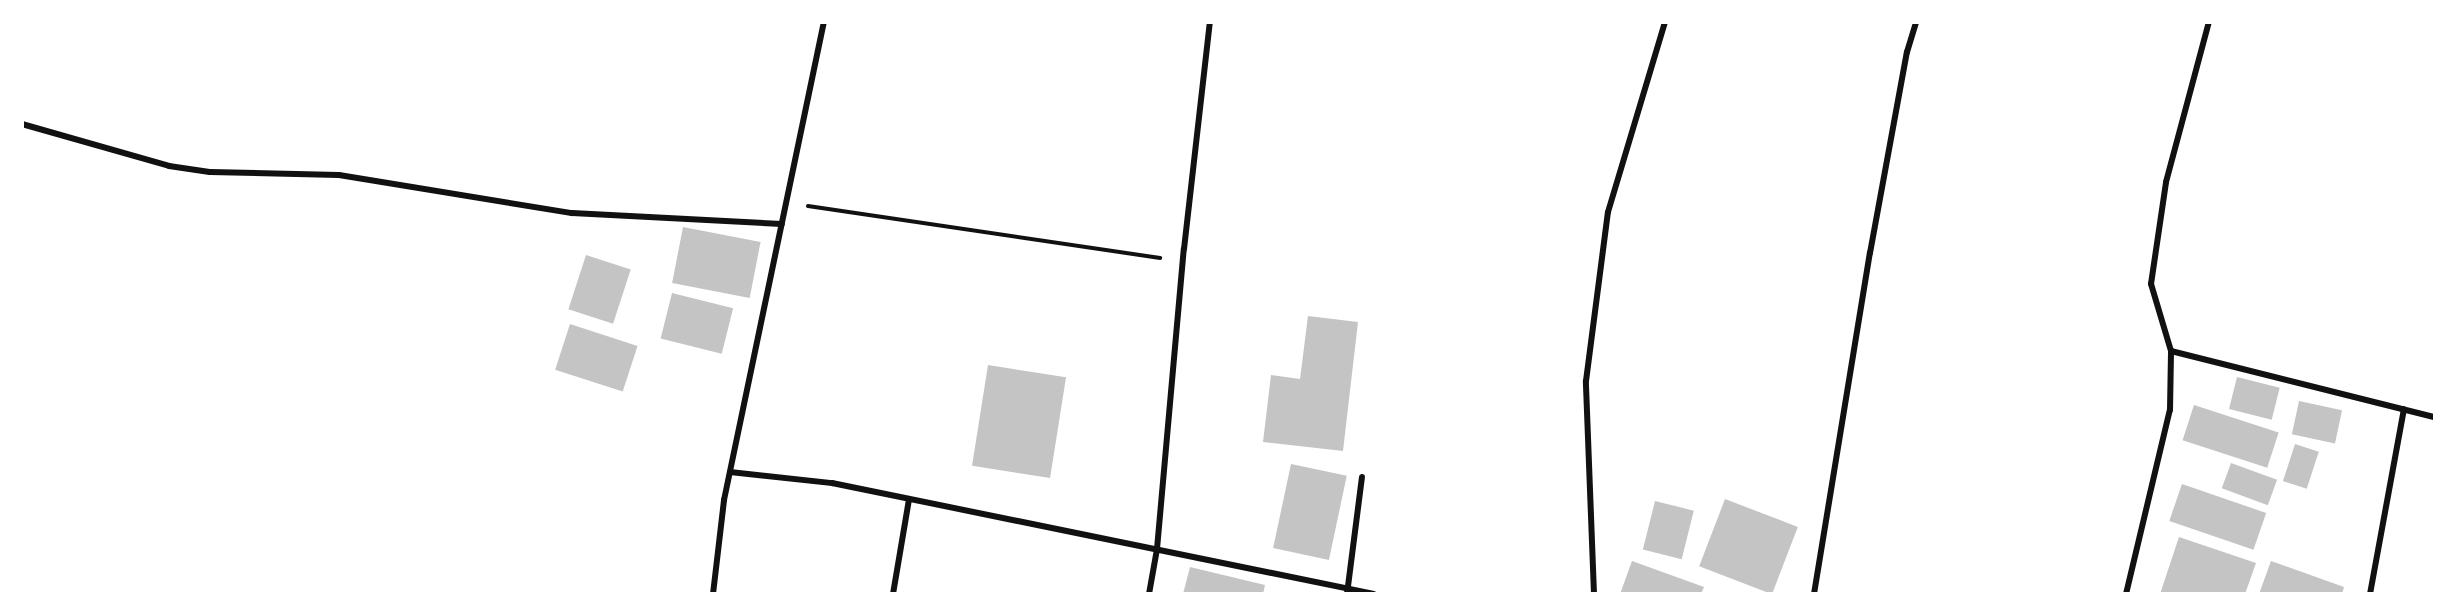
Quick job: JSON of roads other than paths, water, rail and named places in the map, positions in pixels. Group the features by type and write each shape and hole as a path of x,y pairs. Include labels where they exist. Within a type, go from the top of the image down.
{"street":[{"path":"714,594 730,472 824,22"},
{"path":"1149,594 1157,549 1183,262 1210,22"},
{"path":"1594,594 1586,381 1608,213 1665,22"},
{"path":"1814,594 1872,242 1907,52 1916,22"},
{"path":"2126,594 2170,410 2171,351 2151,284 2166,182 2209,22"},
{"path":"22,124 169,166 210,172 339,175 572,213 782,224"},
{"path":"2171,351 2434,417"},
{"path":"2370,594 2404,409"},
{"path":"730,472 832,483 1157,549 1347,591 1374,594"},
{"path":"1347,591 1362,477"},
{"path":"893,594 909,499"}]}
